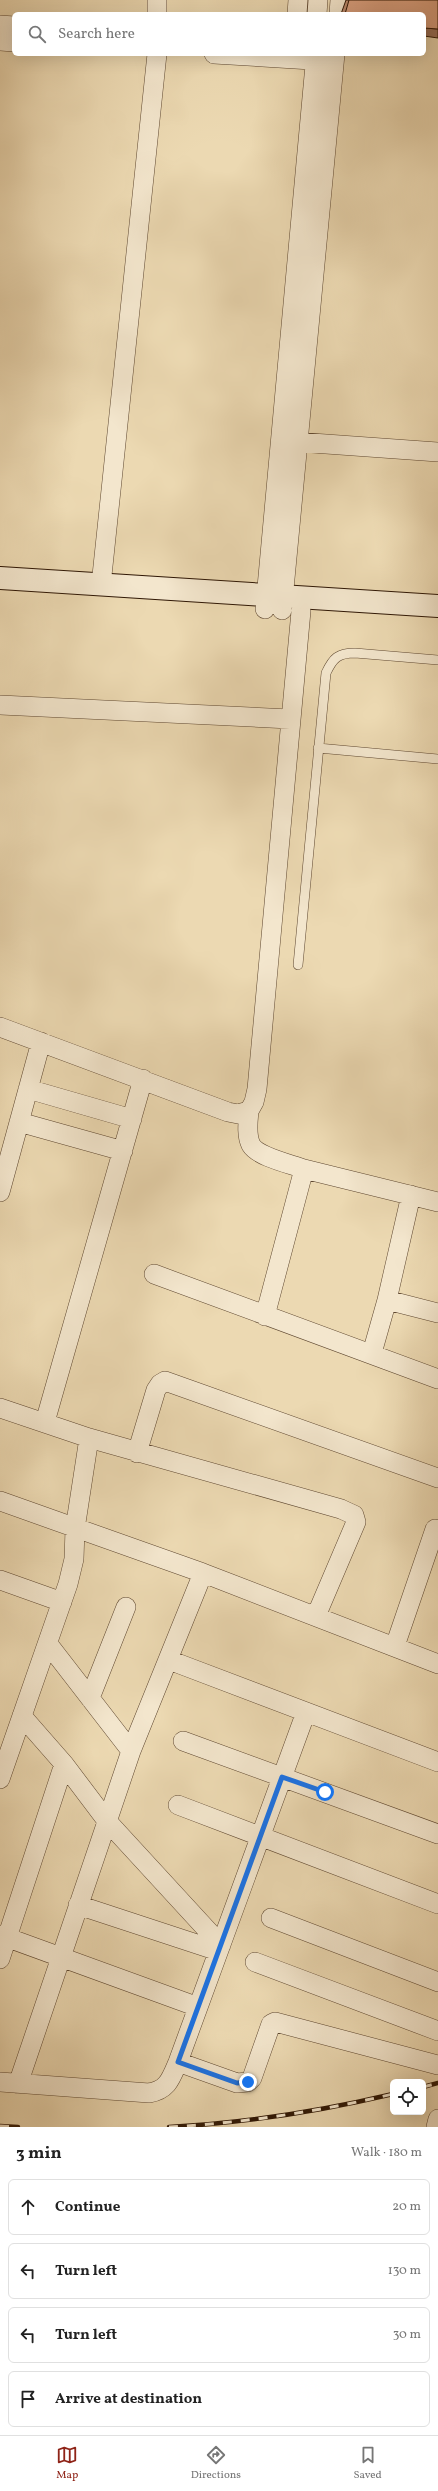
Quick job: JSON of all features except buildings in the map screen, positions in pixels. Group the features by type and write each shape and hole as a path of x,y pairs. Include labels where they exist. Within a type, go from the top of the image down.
{"street":[{"path":"157,0 157,12"},
{"path":"297,12 298,0"},
{"path":"317,12 318,0"},
{"path":"339,12 340,0"},
{"path":"0,25 12,26"},
{"path":"0,41 12,42"},
{"path":"101,585 157,56"},
{"path":"280,604 298,442 335,58 281,56"},
{"path":"315,57 280,604 290,719 257,1089 254,1102 249,1111 249,1138 252,1146 266,1155 304,1169 438,1202"},
{"path":"298,442 438,452"},
{"path":"0,578 101,585 438,620"},
{"path":"0,593 280,604 438,606"},
{"path":"0,705 290,719"},
{"path":"0,1027 143,1079 228,1112 238,1114 249,1111"},
{"path":"0,1192 41,1042"},
{"path":"45,1422 143,1079"},
{"path":"28,1089 132,1119"},
{"path":"19,1122 123,1152"},
{"path":"265,1316 304,1169"},
{"path":"372,1354 387,1300 411,1195"},
{"path":"154,1274 265,1316 438,1378"},
{"path":"387,1300 438,1313"},
{"path":"137,1453 156,1390 160,1384 165,1381 438,1478"},
{"path":"0,1408 137,1453 341,1509 354,1515 356,1522 316,1616"},
{"path":"0,1779 48,1645 74,1559 75,1529 89,1438"},
{"path":"0,1501 75,1529 203,1573 395,1646 438,1664"},
{"path":"395,1646 435,1530"},
{"path":"203,1573 131,1751 61,1958 9,2083 149,2093 160,2092 167,2086 178,2062 306,1712"},
{"path":"0,1580 62,1602"},
{"path":"90,1698 126,1607"},
{"path":"48,1645 131,1751"},
{"path":"169,1660 438,1762"},
{"path":"22,1716 64,1764 107,1821 220,1948"},
{"path":"184,1741 438,1834"},
{"path":"0,1959 4,1936 64,1764"},
{"path":"178,1805 261,1835 438,1904"},
{"path":"78,1905 220,1948"},
{"path":"271,1918 438,1982"},
{"path":"4,1936 198,2007"},
{"path":"255,1962 438,2031"},
{"path":"178,2062 237,2083 248,2082 252,2078 271,2024 275,2022 438,2065"},
{"path":"436,2127 438,2119"}],"lane":[{"path":"298,965 326,673 332,660 342,653 355,652 438,660"},
{"path":"318,748 438,759"}],"railway":[{"path":"426,2086 438,2083"},
{"path":"169,2127 226,2123 310,2111 390,2095"},
{"path":"0,2126 18,2127"}],"route":[{"path":"248,2082 243,2084 237,2083 178,2062 282,1777 325,1792"}]}
